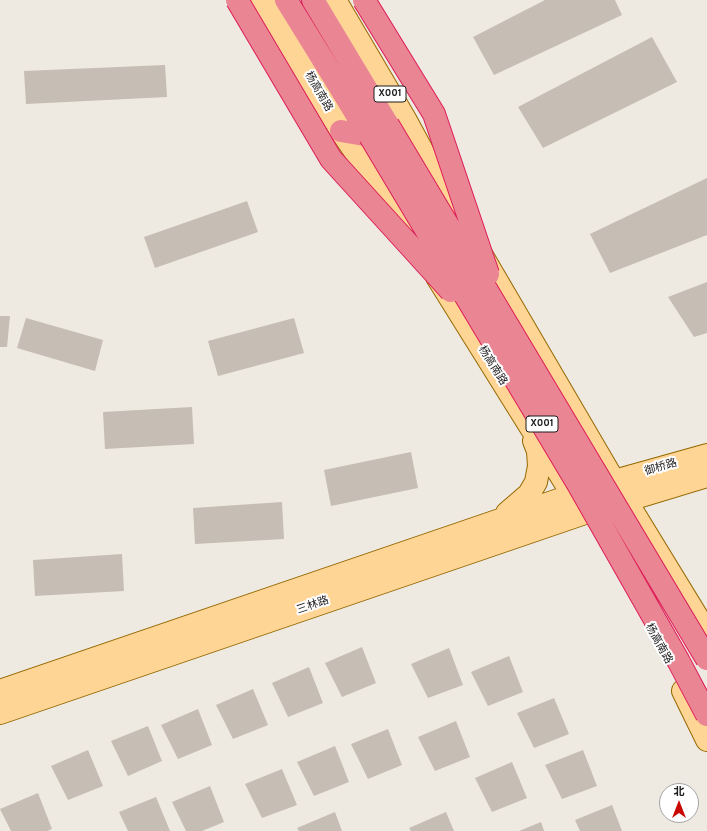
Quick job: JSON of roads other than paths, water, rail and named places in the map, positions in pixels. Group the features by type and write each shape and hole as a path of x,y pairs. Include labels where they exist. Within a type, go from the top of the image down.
{"highway":[{"name":"X001","path":"237,0 331,159 482,325"},
{"name":"杨高南路","path":"286,0 370,136 578,484 679,662 707,716"},
{"name":"X001","path":"313,0 707,660"},
{"name":"X001","path":"364,0 434,114 501,314"},
{"path":"341,131 370,136"}],"main road":[{"name":"杨高南路","path":"262,0 341,131 402,220 585,514 674,673 707,740"},
{"name":"X001","path":"335,0 401,112 443,189 614,481"},
{"path":"483,526 517,505 529,494 536,482 539,466 538,451 529,425"},
{"name":"御桥路","path":"614,481 707,454"},
{"name":"御桥路","path":"626,500 698,479"},
{"path":"650,540 647,529 647,521 650,512 655,505 662,499 698,479"},
{"name":"三林路","path":"0,691 614,481"},
{"path":"614,481 707,633"},
{"name":"三林路","path":"0,713 626,500"}]}
